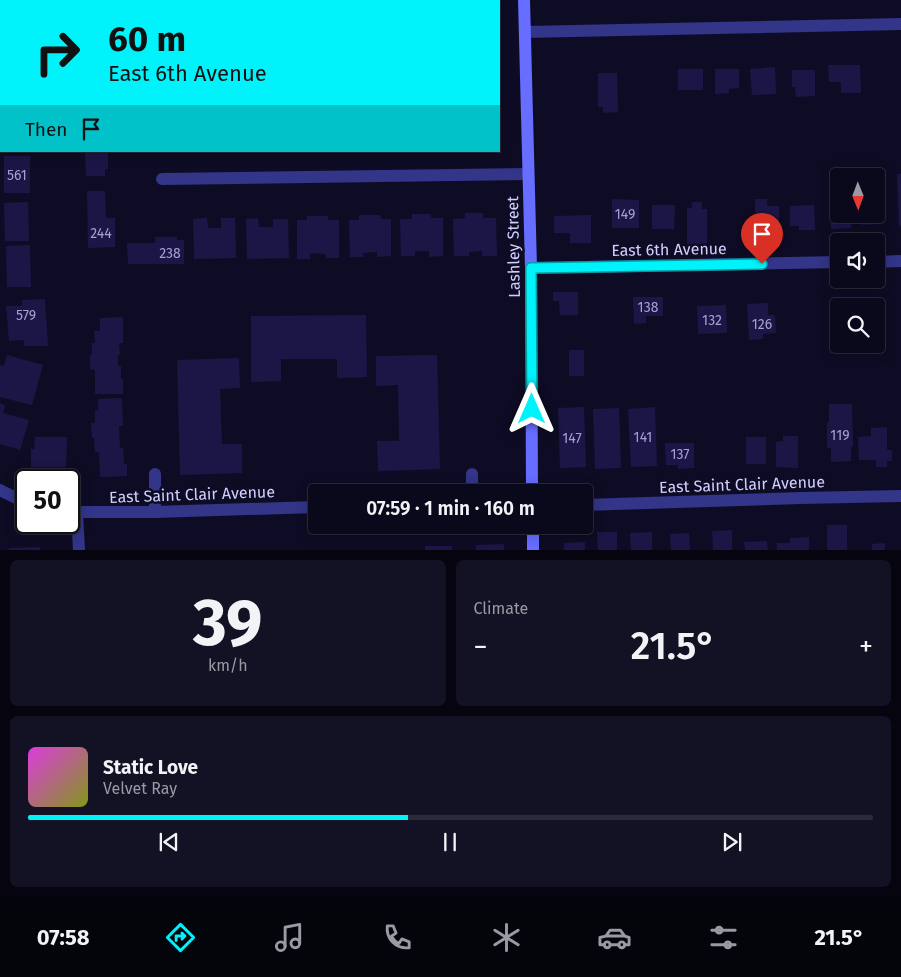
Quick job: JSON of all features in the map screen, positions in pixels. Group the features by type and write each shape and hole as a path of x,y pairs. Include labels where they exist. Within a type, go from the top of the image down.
{"main road":[{"name":"Lashley Street","path":"524,0 531,268 532,484"},
{"path":"532,534 533,550"}],"street":[{"path":"525,32 901,24"},
{"path":"162,179 528,174"},
{"path":"885,262 901,261"},
{"name":"East 6th Avenue","path":"531,268 830,262"},
{"path":"155,474 155,512"},
{"path":"472,474 472,484"},
{"path":"0,490 15,498"},
{"name":"East Saint Clair Avenue","path":"593,505 901,496"},
{"name":"East Saint Clair Avenue","path":"80,512 155,512 308,507"},
{"path":"76,534 79,550"}],"building":[{"path":"828,65 860,65 861,93 841,93 841,82 829,82"},
{"path":"775,67 776,94 752,95 750,69"},
{"path":"678,69 703,69 703,90 678,90"},
{"path":"715,69 739,69 739,88 729,89 729,93 715,94"},
{"path":"792,70 815,70 815,96 796,97 795,87 792,87"},
{"path":"598,73 617,73 618,112 603,113 603,107 598,107"},
{"path":"85,152 108,152 108,169 105,169 105,176 86,176"},
{"path":"4,156 30,156 30,193 4,193"},
{"path":"897,174 901,174 901,226 899,226"},
{"path":"87,191 105,191 106,218 115,218 115,247 88,248"},
{"path":"612,199 639,200 639,228 612,228"},
{"path":"755,199 767,199 767,206 779,206 779,227 774,227 774,238 755,237"},
{"path":"28,202 29,241 5,241 4,203"},
{"path":"692,202 702,202 702,209 707,209 707,244 687,244 687,208 692,208"},
{"path":"652,205 675,205 674,229 652,229"},
{"path":"814,205 815,230 799,230 799,226 790,226 790,206"},
{"path":"465,213 483,213 483,218 496,218 497,256 482,256 482,251 469,252 469,256 454,256 453,219 465,218"},
{"path":"412,214 431,214 431,218 443,218 443,256 429,257 429,251 415,251 415,256 401,256 400,219 412,219"},
{"path":"359,215 380,215 381,219 391,219 391,256 377,257 377,252 363,253 363,257 350,257 349,220 359,220"},
{"path":"591,215 591,243 570,243 570,233 554,233 554,216"},
{"path":"307,216 328,216 328,220 339,220 339,258 326,258 325,254 318,253 310,254 310,259 297,259 297,220 307,220"},
{"path":"207,218 208,228 221,228 221,218 235,218 236,258 194,259 193,219"},
{"path":"258,218 259,227 273,227 273,219 288,219 289,258 247,259 246,219"},
{"path":"831,223 851,223 851,228 831,229"},
{"path":"862,223 881,224 862,225"},
{"path":"155,237 177,237 177,240 184,240 184,264 128,264 127,243 155,243"},
{"path":"30,245 31,287 7,287 6,246"},
{"path":"553,292 578,292 578,315 560,315 559,301 553,301"},
{"path":"633,297 663,297 663,316 646,316 646,323 634,324"},
{"path":"45,299 48,346 24,346 24,340 9,341 6,306 22,306 22,300"},
{"path":"768,303 768,315 775,315 776,333 763,334 763,339 749,340 747,304"},
{"path":"726,305 727,333 698,334 697,306"},
{"path":"366,315 367,377 337,378 337,359 281,359 281,381 251,382 251,316"},
{"path":"123,317 123,343 119,343 120,355 118,355 118,366 121,366 123,394 95,394 95,370 90,369 92,343 95,343 94,331 100,331 100,318"},
{"path":"569,350 584,350 584,376 569,376"},
{"path":"7,355 43,365 32,405 0,397 0,365 4,366"},
{"path":"437,355 440,469 378,471 377,441 399,441 398,385 376,386 376,356"},
{"path":"239,358 240,388 220,389 222,444 242,444 242,473 180,475 177,360"},
{"path":"122,398 123,426 119,426 120,448 123,448 124,464 127,464 127,476 100,477 99,452 95,452 91,423 95,423 95,410 98,410 98,399"},
{"path":"0,403 5,405 3,413 29,420 20,450 0,444"},
{"path":"829,404 852,404 853,447 851,447 851,461 831,462 831,448 827,448"},
{"path":"584,407 586,467 560,468 558,408"},
{"path":"655,407 657,466 631,467 628,409"},
{"path":"619,408 621,468 595,469 593,409"},
{"path":"887,427 887,450 892,450 892,461 887,461 887,467 876,467 876,460 859,460 858,437 871,436 871,428"},
{"path":"783,436 798,436 798,468 776,467 776,442 783,441"},
{"path":"35,437 67,437 66,467 31,467 31,449 34,449"},
{"path":"746,437 766,437 766,464 746,464"},
{"path":"665,443 694,443 694,468 678,469 678,465 666,465"},
{"path":"827,525 847,525 847,550 827,550"},
{"path":"732,530 732,550 713,550 712,531"},
{"path":"597,532 617,532 617,550 598,550"},
{"path":"652,532 652,550 631,550 630,533"},
{"path":"689,533 690,550 671,550 670,534"},
{"path":"809,537 809,550 777,550 777,543 790,543 790,538"},
{"path":"767,541 768,550 745,550 744,542"},
{"path":"585,542 585,550 564,550 564,543"},
{"path":"885,543 885,550 872,550 872,544"},
{"path":"504,544 504,550 476,550 476,545"},
{"path":"425,546 452,546 452,550 425,550"},
{"path":"40,547 40,550 9,550 9,548"}],"route":[{"path":"532,409 531,268 762,264"}]}
